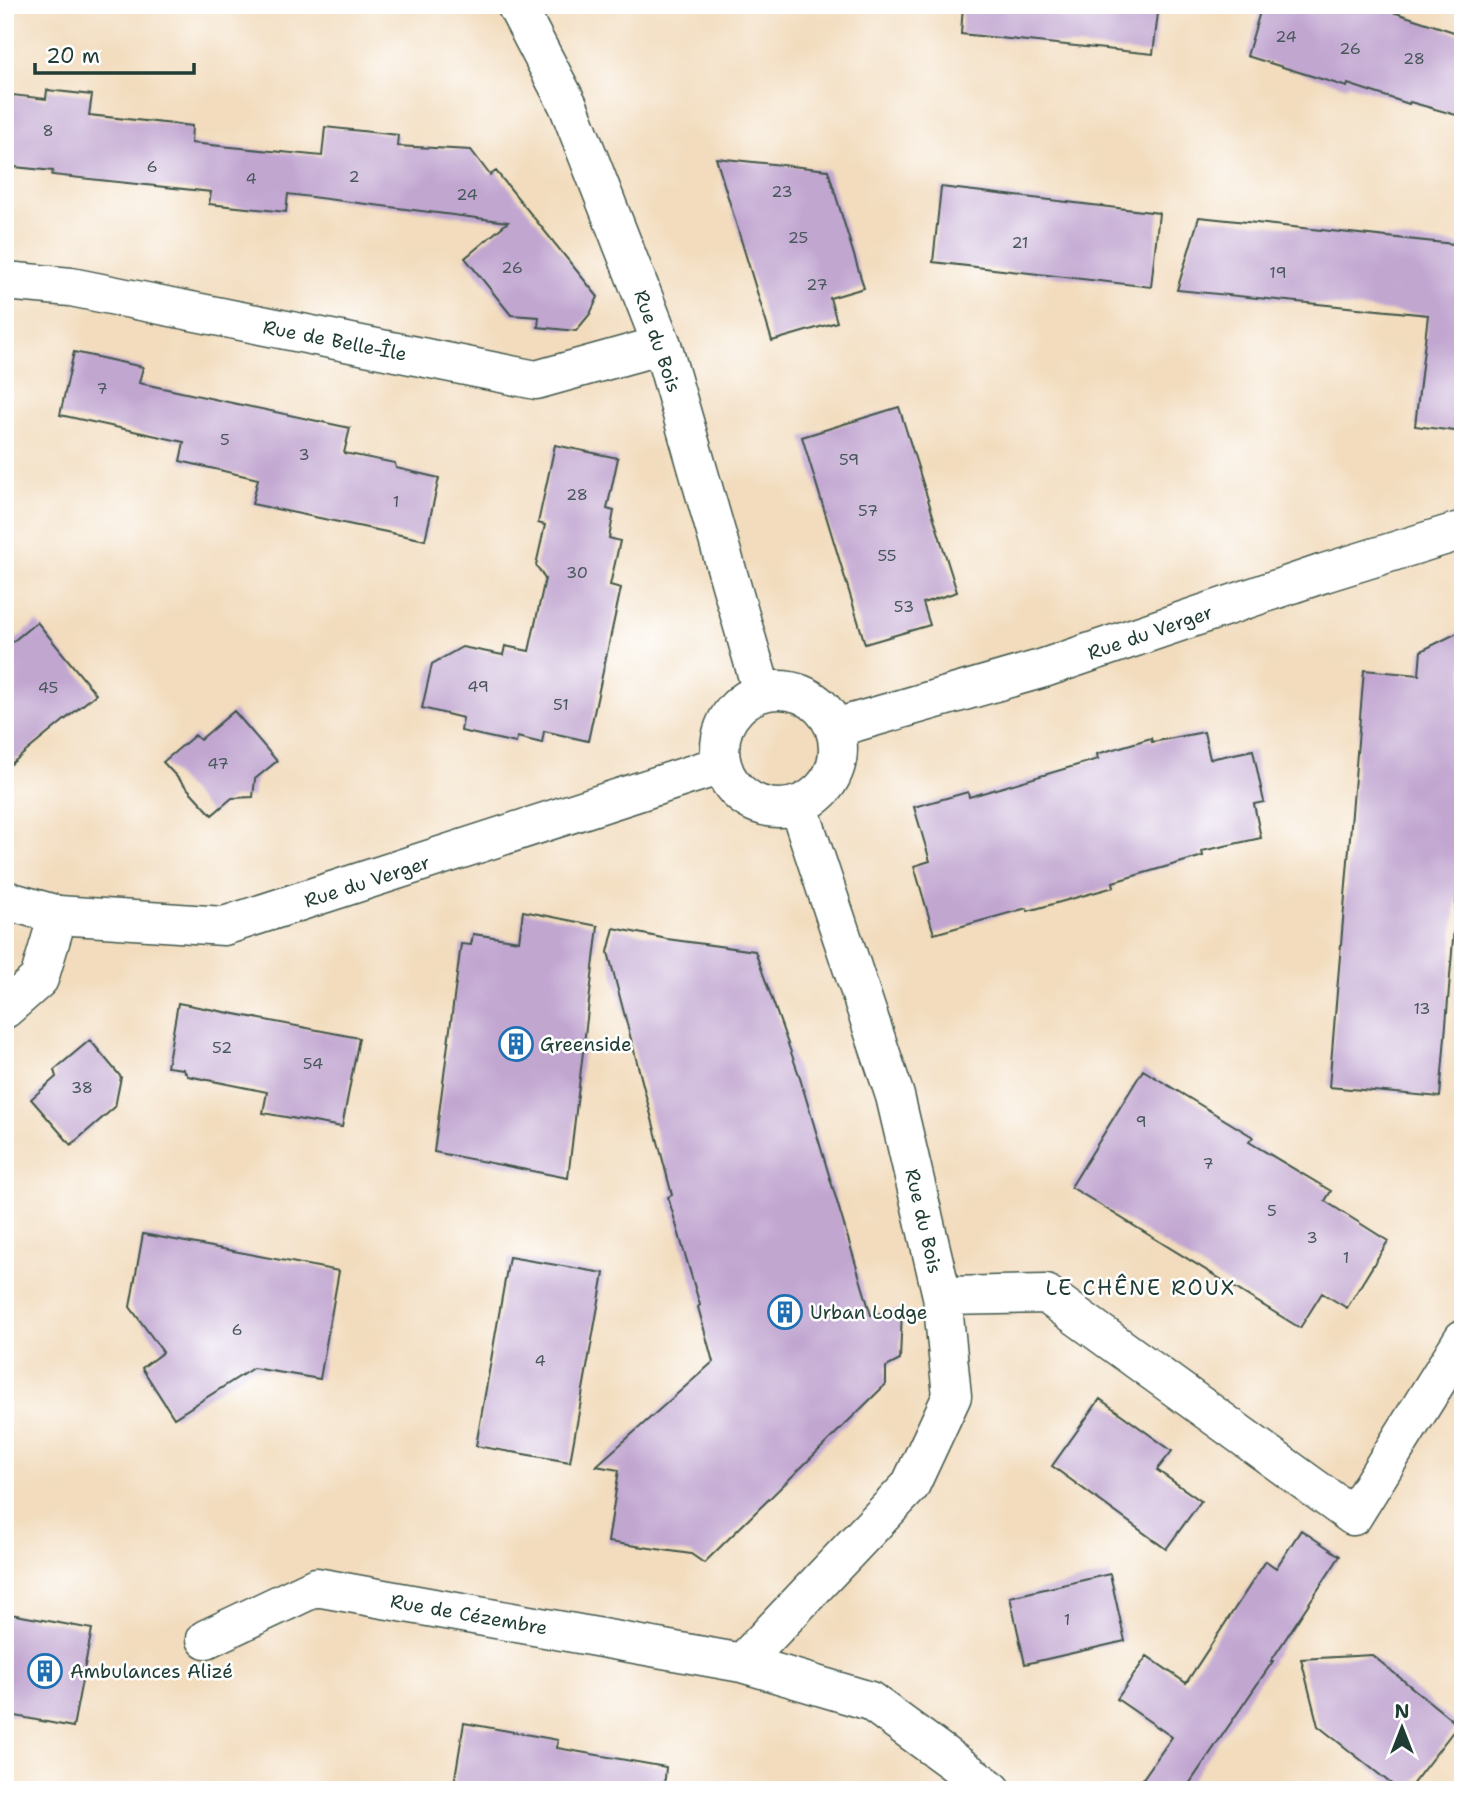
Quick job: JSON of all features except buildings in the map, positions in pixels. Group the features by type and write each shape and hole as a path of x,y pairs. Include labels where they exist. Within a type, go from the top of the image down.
{"street":[{"name":"Rue du Bois","path":"516,5 568,105 662,345 762,692"},
{"name":"Rue de Belle-Île","path":"5,281 71,288 536,380 662,345"},
{"name":"Rue du Verger","path":"835,728 1044,668 1311,577 1463,530"},
{"path":"782,689 803,694 824,710 835,728 838,755 832,776 817,795 798,805 767,807 748,799 730,783 721,765 720,738 727,718 744,701 762,692 782,689"},
{"name":"Rue du Verger","path":"5,900 58,915 224,926 721,765"},
{"name":"Rue du Bois","path":"798,805 895,1096 942,1296 1046,1294 1353,1516 1463,1339"},
{"path":"5,1009 39,978 58,915"},
{"path":"742,1663 910,1486 952,1396 942,1296"},
{"name":"Rue de Cézembre","path":"206,1639 316,1587 742,1663 870,1701 992,1790"}],"place":[{"name":"Greenside","path":"516,1044"},
{"name":"Urban Lodge","path":"785,1312"},
{"name":"Ambulances Alizé","path":"45,1671"}],"district":[{"name":"LE CHÊNE ROUX","path":"1141,1288"}]}
